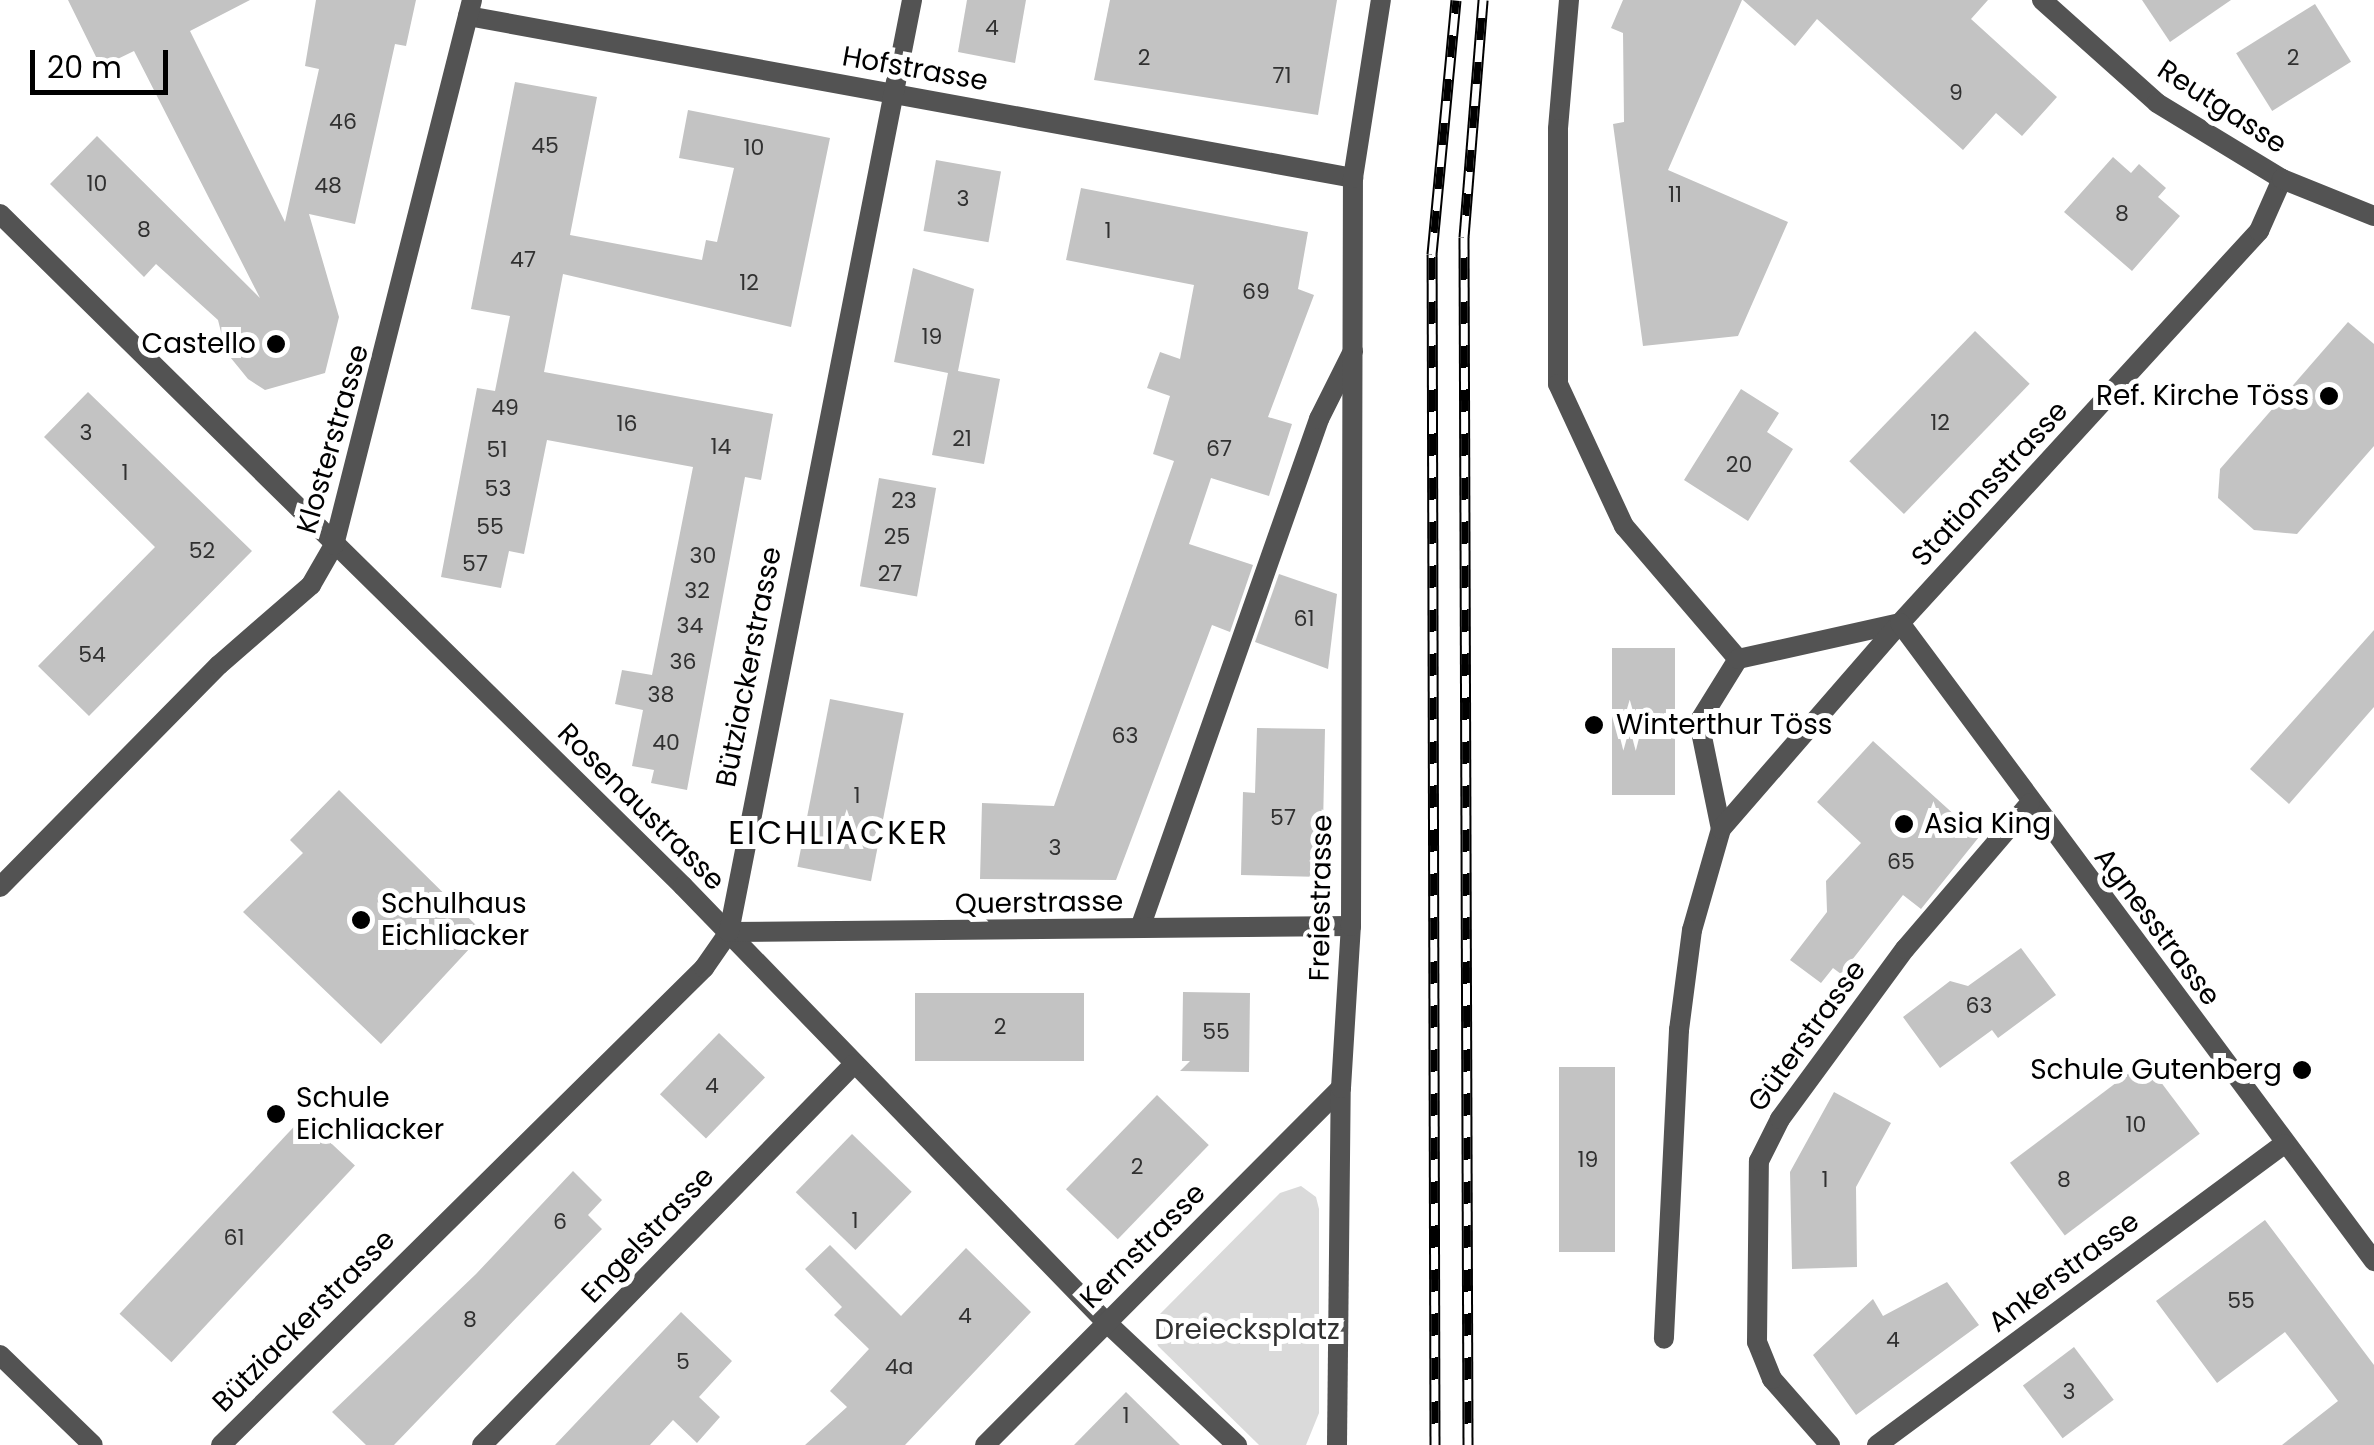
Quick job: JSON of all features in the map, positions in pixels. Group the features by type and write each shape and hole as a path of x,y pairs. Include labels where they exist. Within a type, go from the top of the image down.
{"street":[{"name":"Bütziackerstrasse","path":"220,1445 704,968 729,932 912,0"},
{"name":"Freiestrasse","path":"1336,1445 1341,1088 1351,926 1353,178 1382,0"},
{"path":"1569,0 1558,129 1558,384 1624,526 1738,658 1900,623"},
{"name":"Reutgasse","path":"2042,0 2158,103 2282,180"},
{"name":"Hofstrasse","path":"470,8 894,93 1353,178"},
{"name":"Klosterstrasse","path":"0,887 219,665 311,584 334,545 470,8"},
{"path":"2282,180 2374,216"},
{"name":"Stationsstrasse","path":"1664,1339 1680,1030 1692,930 1721,830 1900,623 2259,231 2282,180"},
{"name":"Rosenaustrasse","path":"0,214 729,932 1106,1322 1237,1445"},
{"name":"Freiestrasse","path":"1140,928 1319,419 1353,351"},
{"name":"Agnesstrasse","path":"1900,623 2374,1262"},
{"name":"Stationsstrasse","path":"1721,830 1699,722 1738,658"},
{"name":"Güterstrasse","path":"1830,1445 1772,1379 1757,1342 1759,1162 1780,1118 1905,949 2030,803"},
{"name":"Querstrasse","path":"729,932 1351,926"},
{"name":"Engelstrasse","path":"482,1445 854,1064"},
{"name":"Kernstrasse","path":"985,1445 1341,1088"},
{"name":"Ankerstrasse","path":"1877,1445 2284,1144"},
{"path":"0,1355 93,1445"}],"green space":[{"name":"Dreiecksplatz","path":"1301,1186 1316,1197 1319,1209 1319,1413 1306,1445 1259,1445 1158,1346 1153,1331 1159,1315 1280,1193"}],"building":[{"path":"68,0 250,0 190,31 285,222 319,69 305,66 316,0 416,0 406,46 395,44 355,224 309,214 339,317 325,373 265,390 248,379 226,352 218,320 156,264 144,277 50,184 97,136 260,298 134,51 101,67"},
{"path":"967,0 1026,0 1015,63 958,52"},
{"path":"1110,0 1337,0 1318,115 1094,80"},
{"path":"1623,0 1742,0 1668,170 1788,222 1738,336 1643,346 1613,124 1624,122 1623,33 1611,28"},
{"path":"1743,0 1988,0 1971,19 2057,97 2022,136 1996,113 1963,150 1817,19 1795,46"},
{"path":"2142,0 2231,0 2170,42"},
{"path":"2315,4 2351,62 2272,111 2236,53"},
{"path":"515,82 597,97 570,235 702,260 706,240 717,242 734,168 679,158 688,110 830,138 791,327 563,274 544,372 773,414 761,480 745,477 687,790 651,783 654,770 632,766 643,710 615,704 622,670 652,675 693,467 547,440 524,554 509,551 501,588 441,577 477,388 495,391 510,316 471,309"},
{"path":"2113,157 2131,173 2139,164 2166,188 2158,197 2180,216 2132,271 2064,212"},
{"path":"936,160 1001,171 988,242 923,231"},
{"path":"1081,188 1308,232 1298,289 1314,295 1268,417 1292,424 1269,496 1211,478 1189,544 1253,565 1230,632 1212,625 1116,880 980,879 982,803 1054,806 1174,461 1153,454 1170,396 1147,388 1160,352 1180,359 1194,285 1066,260"},
{"path":"913,268 974,289 958,371 1000,379 984,464 932,455 948,373 894,362"},
{"name":"Ref. Kirche Töss","path":"2348,322 2374,344 2374,446 2297,534 2254,530 2218,498 2220,469"},
{"path":"1975,331 2030,384 1904,514 1849,461"},
{"path":"1741,389 1779,413 1767,432 1793,449 1748,521 1684,480"},
{"path":"88,392 252,551 89,716 38,666 155,547 44,437"},
{"path":"879,478 936,488 917,596 860,586"},
{"path":"1279,574 1337,594 1328,669 1255,642"},
{"path":"2374,630 2374,707 2289,804 2250,769"},
{"path":"1612,648 1675,648 1675,795 1612,795"},
{"path":"830,699 904,713 871,881 797,867"},
{"path":"1257,728 1325,729 1322,877 1241,875 1243,792 1255,793"},
{"path":"1873,741 1979,837 1921,909 1903,895 1841,974 1833,968 1821,983 1790,960 1827,912 1826,881 1861,843 1817,802"},
{"name":"Schulhaus Eichliacker","path":"339,790 484,933 381,1044 243,912 303,853 290,840"},
{"path":"2021,948 2056,995 1998,1038 1992,1030 1940,1068 1903,1017 1950,981 1968,986"},
{"path":"1183,992 1250,993 1249,1072 1180,1071 1190,1061 1182,1061"},
{"path":"915,993 1084,993 1084,1061 915,1061"},
{"path":"719,1033 765,1077 706,1139 660,1094"},
{"path":"2145,1061 2200,1134 2065,1235 2010,1163"},
{"path":"1559,1067 1615,1067 1615,1252 1559,1252"},
{"path":"1834,1092 1891,1123 1856,1187 1857,1267 1792,1269 1790,1172"},
{"path":"1157,1095 1209,1145 1118,1239 1066,1189"},
{"path":"303,1117 355,1165 171,1362 120,1314"},
{"path":"852,1134 912,1192 855,1250 796,1192"},
{"path":"573,1171 602,1200 588,1215 602,1229 394,1445 366,1445 332,1412 476,1274"},
{"path":"2265,1220 2374,1365 2374,1445 2282,1445 2338,1401 2285,1332 2217,1383 2156,1301"},
{"path":"830,1245 901,1316 966,1248 1031,1312 905,1445 805,1445 847,1407 830,1391 869,1349 834,1315 842,1307 805,1269"},
{"path":"1947,1282 1979,1325 1856,1415 1813,1355 1873,1299 1883,1316"},
{"path":"681,1312 732,1361 699,1397 720,1417 697,1443 673,1420 650,1445 555,1445"},
{"path":"2074,1347 2114,1400 2063,1438 2023,1386"},
{"path":"1126,1392 1180,1445 1074,1445"}],"railway":[{"path":"1435,1445 1432,254 1456,0"},
{"path":"1468,1445 1464,237 1483,0"}],"place":[{"name":"Castello","path":"276,344"},
{"name":"Ref. Kirche Töss","path":"2329,396"},
{"name":"Winterthur Töss","path":"1594,725"},
{"name":"Asia King","path":"1904,824"},
{"name":"Schulhaus Eichliacker","path":"361,920"},
{"name":"Schule Gutenberg","path":"2302,1070"},
{"name":"Schule Eichliacker","path":"276,1114"}],"district":[{"name":"EICHLIACKER","path":"839,833"}]}
